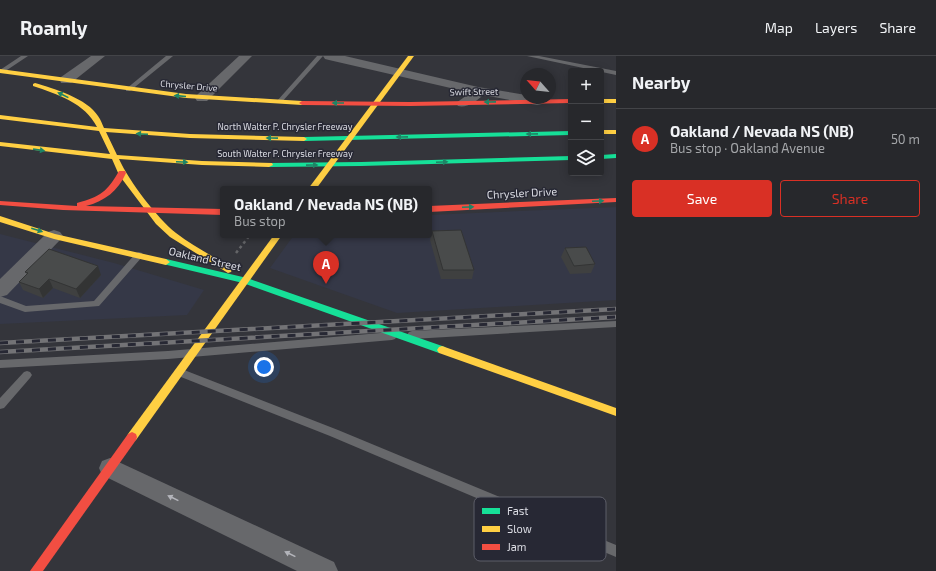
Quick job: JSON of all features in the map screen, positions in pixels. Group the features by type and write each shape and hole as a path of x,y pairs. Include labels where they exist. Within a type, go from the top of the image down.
{"main road":[{"path":"314,186 412,56"},
{"name":"Chrysler Drive","path":"1,73 202,98 279,102 377,103"},
{"name":"Oakland Street","path":"1,73 58,92 89,108 95,116 122,173 170,237 244,280"},
{"path":"604,101 616,101"},
{"name":"Swift Street","path":"377,103 520,102"},
{"name":"Swift Street","path":"556,102 568,102"},
{"name":"North Walter P. Chrysler Freeway","path":"0,117 111,131 217,137 357,138 568,133"},
{"path":"604,132 616,132"},
{"name":"South Walter P. Chrysler Freeway","path":"0,144 112,158 234,164 300,165 568,158"},
{"path":"604,157 616,156"},
{"path":"64,208 90,203 108,193 120,180 122,173"},
{"name":"Chrysler Drive","path":"432,209 616,200"},
{"path":"0,203 64,208 220,212"},
{"name":"Oakland Street","path":"0,219 54,236 244,280"},
{"path":"36,571 244,280 276,238"},
{"path":"142,256 156,248"},
{"path":"244,280 616,412"}],"street":[{"path":"66,80 99,56"},
{"path":"202,98 246,56"},
{"path":"329,56 475,90 520,98"},
{"path":"463,103 477,94 475,90"},
{"path":"0,290 54,236"},
{"path":"110,468 326,571"}],"lane":[{"path":"1,73 25,56"},
{"path":"128,90 170,56"},
{"path":"279,102 320,56"},
{"path":"530,56 616,73"},
{"path":"0,299 25,309 96,304 142,256"},
{"path":"0,364 192,353 400,336 616,324"},
{"path":"178,372 334,432 488,497"},
{"path":"0,405 27,375"},
{"path":"606,547 616,551"}],"path":[{"path":"236,253 248,238"}],"shaded area":[{"path":"616,207 616,300 397,313 270,268 292,238 432,238 432,215"},
{"path":"0,234 114,263 204,290 187,315 0,324"}],"building":[{"path":"461,230 474,270 443,270 432,231"},
{"path":"586,247 595,264 574,266 565,248"},
{"path":"49,249 98,266 76,289 49,279 39,289 19,282 28,273 25,272"}],"railway":[{"path":"0,343 616,309"},
{"path":"0,352 616,317"}],"traffic: fast":[{"path":"304,139 568,133"},
{"path":"604,157 616,156"},
{"path":"269,165 568,158"},
{"path":"166,262 244,280 442,350"}],"traffic: slow":[{"path":"314,186 411,56"},
{"path":"0,71 186,96 302,103"},
{"path":"35,85 59,93 82,105 95,116 122,173 159,222 173,235 228,270"},
{"path":"604,101 616,101"},
{"path":"0,117 76,127 152,134 228,138 304,139"},
{"path":"604,132 616,132"},
{"path":"0,144 134,159 269,165"},
{"path":"0,219 54,236 166,262"},
{"path":"132,437 276,238"},
{"path":"442,350 616,412"}],"traffic: jam":[{"path":"302,103 410,104 568,101"},
{"path":"80,205 94,201 106,195 119,180 122,173"},
{"path":"432,209 616,200"},
{"path":"0,203 63,208 220,212"},
{"path":"36,571 132,437"}],"place":[{"name":"Oakland / Nevada NS (NB)","path":"326,284"}]}
